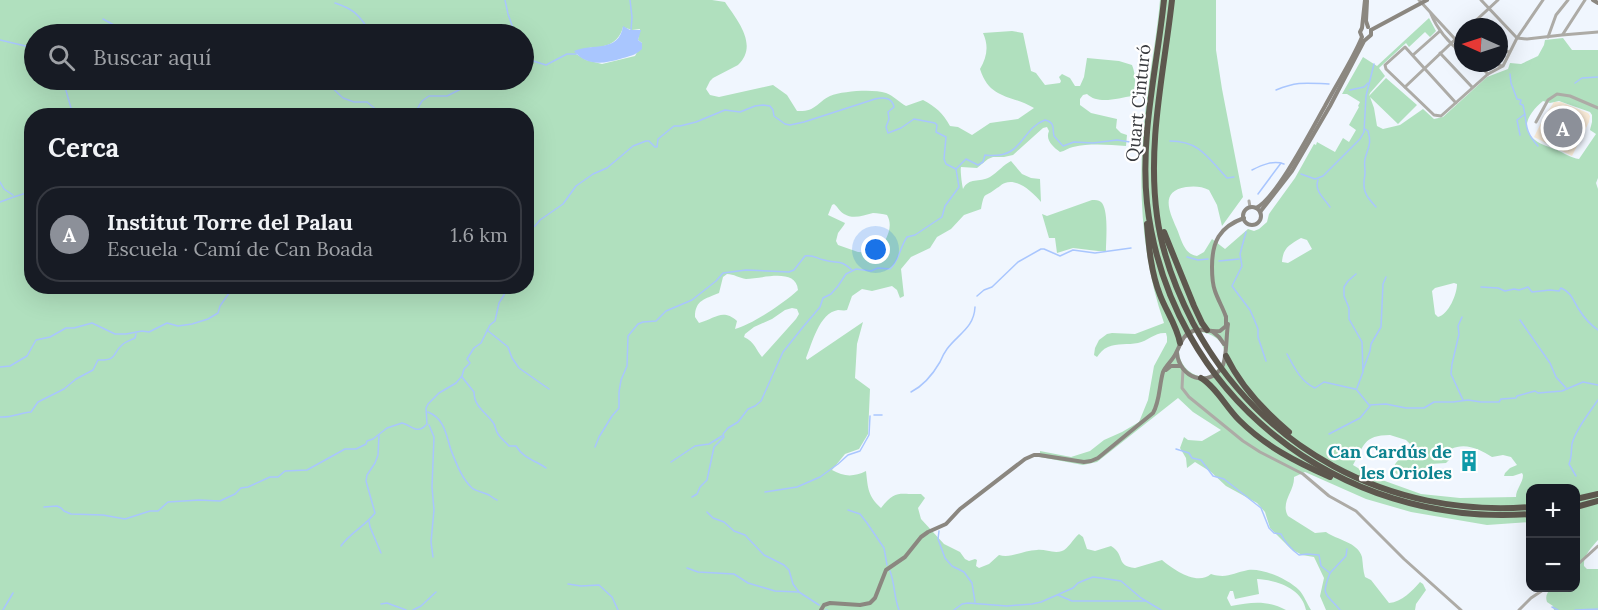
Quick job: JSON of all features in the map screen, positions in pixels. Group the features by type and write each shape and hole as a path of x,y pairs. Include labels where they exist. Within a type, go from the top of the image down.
{"highway":[{"name":"Quart Cinturó","path":"1164,0 1148,119 1145,170 1147,210 1161,268 1180,315 1210,366 1226,388 1253,416 1292,449 1330,472 1401,502 1449,512 1485,515 1526,514"},
{"name":"Quart Cinturó","path":"1172,0 1155,123 1154,174 1157,208 1160,230 1176,286 1187,311 1217,362 1269,421 1298,444 1361,484 1443,504 1486,508 1526,507"},
{"path":"1157,208 1164,235 1198,316 1210,331"},
{"path":"1147,210 1149,248 1156,285 1177,331 1179,347"},
{"path":"1226,356 1249,391 1283,427 1361,484"},
{"path":"1201,378 1208,383 1242,423 1272,447 1340,481 1361,484"},
{"path":"1580,498 1598,494"},
{"path":"1580,506 1598,501"}],"street":[{"path":"1364,38 1360,32 1366,0"},
{"path":"1250,201 1255,209 1260,219 1254,224 1247,223 1244,218 1245,210 1255,209 1292,171 1364,38 1371,35 1366,21 1366,0"},
{"path":"1362,28 1369,28 1420,1 1427,0"},
{"path":"1481,0 1517,38 1598,32"},
{"path":"1479,18 1498,0"},
{"path":"1509,52 1543,0"},
{"path":"1548,37 1556,15 1568,0"},
{"path":"1562,34 1585,0"},
{"path":"1593,0 1598,3"},
{"path":"1420,1 1454,38"},
{"path":"1430,12 1434,24 1454,46"},
{"path":"1434,24 1439,21"},
{"path":"1413,55 1440,32"},
{"path":"1405,87 1454,40"},
{"path":"1456,103 1405,47 1385,65 1386,69 1434,115 1441,116 1456,103 1488,74 1492,72"},
{"path":"1440,53 1472,88"},
{"path":"1536,122 1548,100 1557,93 1598,108"},
{"path":"1163,376 1171,366 1182,368 1192,376 1201,378 1211,376 1219,371 1224,363 1228,321 1213,285 1212,251 1222,231 1235,221 1244,218"},
{"path":"821,610 824,605 830,603 860,606 870,603 875,598 886,570 905,557 921,537 946,524 966,504 1025,459 1039,455 1084,462 1098,458 1153,413 1164,370 1184,337 1199,330 1220,331 1224,329 1226,317"},
{"path":"1210,331 1220,338 1225,347"},
{"path":"1179,347 1178,358 1182,368 1182,389 1185,394 1235,435 1260,452 1303,474 1329,496 1356,511 1461,610"},
{"path":"1182,382 1185,378 1192,376"},
{"path":"1580,562 1598,546"},
{"path":"1519,610 1540,592"}],"shaded area":[{"path":"1554,102 1561,102 1588,113 1590,116 1572,156 1534,137"}],"green space":[{"path":"0,0 712,0 725,2 744,33 747,49 738,65 710,81 706,89 710,95 719,97 773,85 787,95 797,111 803,111 812,109 836,94 874,91 889,94 906,106 923,100 939,111 950,126 958,127 972,135 990,123 1018,119 1034,108 995,91 984,79 980,69 986,51 983,33 1012,31 1023,33 1031,71 1036,73 1045,85 1060,83 1059,77 1062,74 1070,78 1075,86 1080,86 1087,58 1119,61 1132,65 1135,80 1132,96 1103,100 1087,94 1080,99 1080,105 1091,113 1117,119 1116,128 1127,135 1126,146 1086,145 1071,147 1060,152 1052,146 1047,127 1013,155 993,157 977,168 961,167 963,189 968,183 990,177 1011,161 1022,174 1040,179 1041,202 1020,184 1010,182 1003,184 985,196 981,209 964,215 951,229 937,237 930,248 911,257 901,269 904,296 900,298 897,290 892,286 872,291 862,289 852,296 847,310 831,312 821,323 807,360 863,322 857,344 855,378 870,389 868,434 859,449 845,454 832,470 849,475 866,471 869,492 881,508 894,495 921,494 925,498 918,508 921,519 944,544 960,552 969,561 977,560 976,566 979,568 989,564 999,555 1008,556 1037,550 1062,551 1079,534 1083,537 1087,549 1095,551 1111,546 1116,549 1123,563 1129,567 1135,568 1162,560 1179,572 1199,578 1211,574 1226,576 1248,570 1275,575 1299,590 1311,610 1306,610 1304,602 1294,591 1272,581 1257,579 1259,594 1235,599 1233,591 1230,591 1227,598 1231,606 1259,603 1286,610 0,610","holes":["623,27 632,30 640,29 638,40 642,43 635,56 602,64 586,60 576,54 591,47 602,47 611,43 617,39","834,204 851,217 873,213 887,215 890,224 887,237 877,253 858,252 838,245 836,241 838,233 845,223 828,215","727,274 746,279 785,276 796,283 798,290 768,312 735,329 737,321 727,315 699,323 695,317 697,307 705,299 719,293 723,277","797,309 799,314 762,357 753,344 744,337 745,334 785,310"]},
{"path":"1160,0 1216,0 1216,50 1243,197 1222,226 1217,205 1209,190 1189,187 1172,193 1169,208 1173,221 1186,249 1192,255 1197,256 1204,252 1212,239 1225,249 1248,229 1254,231 1267,222 1269,214 1295,178 1314,144 1316,145 1317,142 1335,152 1343,138 1349,142 1356,130 1349,125 1360,102 1347,94 1342,94 1363,57 1377,66 1429,18 1436,31 1430,37 1425,32 1409,47 1406,43 1379,68 1385,76 1369,96 1386,78 1417,105 1398,124 1370,97 1377,126 1383,129 1400,125 1423,109 1434,119 1443,117 1487,77 1500,72 1508,72 1510,63 1521,64 1538,56 1545,40 1563,38 1572,50 1598,50 1598,178 1596,183 1598,189 1598,540 1586,555 1584,566 1587,569 1598,569 1598,610 1554,610 1546,600 1548,592 1580,592 1580,484 1526,484 1526,522 1487,525 1411,512 1366,499 1305,472 1294,477 1286,506 1288,516 1315,533 1326,532 1356,548 1362,557 1365,577 1371,580 1389,603 1402,598 1420,582 1426,590 1416,604 1415,610 1326,610 1320,596 1324,578 1314,557 1302,555 1291,549 1270,528 1265,512 1257,503 1226,486 1211,472 1195,462 1187,468 1186,458 1180,448 1184,437 1188,440 1202,441 1221,430 1193,412 1178,398 1097,462 1083,465 1040,457 1040,451 1071,457 1090,451 1104,440 1139,422 1148,400 1154,366 1167,342 1166,333 1162,333 1138,343 1111,346 1097,357 1094,355 1099,340 1107,334 1135,334 1164,323 1145,243 1141,187 1143,132","holes":["1543,101 1550,103 1559,101 1590,112 1592,115 1590,130 1596,134 1579,159 1540,143 1530,135 1527,130 1528,119","1301,238 1307,240 1312,249 1288,263 1282,262 1285,250","1457,284 1452,303 1446,312 1438,317 1435,314 1432,291","1196,332 1203,332 1219,341 1223,346 1224,357 1212,374 1203,376 1193,374 1185,368 1180,359 1179,349 1184,339","1390,435 1406,440 1410,444 1408,453 1394,466 1393,471 1398,475 1406,475 1430,464 1446,463 1449,460 1451,449 1462,446 1477,449 1492,457 1503,455 1511,457 1517,465 1510,468 1504,476 1522,473 1523,475 1516,497 1460,498 1421,494 1371,476 1353,465 1369,439"]},
{"path":"1092,200 1101,202 1104,206 1106,251 1073,248 1057,253 1055,238 1049,238 1042,214 1047,216"}],"water":[{"path":"623,26 630,30 641,30 638,40 642,43 642,49 634,54 614,61 595,63 584,59 574,51 610,44 616,40"}],"waterway":[{"path":"505,0 512,24"},
{"path":"630,0 631,30"},
{"path":"335,3 354,12 365,24"},
{"path":"103,19 112,24"},
{"path":"0,40 24,46"},
{"path":"534,61 546,65 567,54 576,54"},
{"path":"1301,174 1315,179 1323,176 1360,139 1364,132 1366,96 1374,64"},
{"path":"1510,74 1517,99 1521,100 1520,104 1523,105 1528,131 1538,146"},
{"path":"1575,83 1582,78 1598,77"},
{"path":"1350,90 1364,87 1368,83"},
{"path":"1276,90 1296,84 1329,84"},
{"path":"66,90 71,108"},
{"path":"335,90 343,98 354,102 367,102 374,108"},
{"path":"418,108 429,96 447,96 459,90"},
{"path":"534,226 563,204 576,186 593,174 607,168 633,146 649,141 657,147 658,139 674,126 696,122 725,110 740,112 755,106 770,106 774,116 790,125 875,99 887,98 894,107 888,112 889,119 886,127 888,133 914,119 935,123 936,132 946,137 944,159 946,164 956,169 966,159 978,165 983,162 985,155 1007,153 1015,148 1037,124 1045,120 1052,124 1054,136 1063,146 1074,142 1093,143 1117,140 1130,142"},
{"path":"1520,135 1517,120 1525,114"},
{"path":"1365,129 1368,131 1370,142 1365,161 1364,186 1367,196 1376,207"},
{"path":"1170,141 1196,147 1227,178 1234,177"},
{"path":"1252,170 1272,163 1284,164"},
{"path":"1258,194 1281,163"},
{"path":"692,497 707,480 714,447 724,437 723,434 728,428 738,422 748,409 761,401 783,352 820,307 823,298 831,294 846,274 856,269 871,271 878,268 890,269 907,237 915,235 942,217 945,206 959,187 956,169"},
{"path":"1318,180 1318,191 1330,207"},
{"path":"0,182 4,189 13,195"},
{"path":"0,202 24,194"},
{"path":"1246,232 1240,254 1242,266 1232,286 1250,310 1258,329 1258,337 1266,361"},
{"path":"977,296 992,287 1018,262 1041,249 1060,256 1073,250 1095,253 1131,248"},
{"path":"595,447 599,437 619,408 621,380 627,366 628,336 638,324 656,321 666,311 692,300 723,273 746,270 789,272 794,270 805,256 842,263 852,270"},
{"path":"1187,257 1198,260 1208,259"},
{"path":"1219,261 1239,259"},
{"path":"1356,274 1344,287 1344,296 1349,308 1349,319 1362,342 1363,372 1357,388"},
{"path":"1363,370 1371,344 1381,327 1383,284 1386,277"},
{"path":"1481,287 1498,288 1505,291 1528,287 1532,292 1559,291 1561,288 1570,295 1584,317 1598,330"},
{"path":"0,367 10,366 27,356 36,340 50,337 66,328 92,323 115,334 126,334 149,332 167,323 178,326 208,319 218,313 228,294"},
{"path":"44,507 57,506 71,514 103,515 125,519 150,511 158,511 168,502 220,501 235,494 241,488 270,477 278,477 285,471 307,470 345,449 356,449 387,428 402,423 420,429 427,424 428,404 462,376 464,369 470,363 467,359 495,321 499,303 504,294"},
{"path":"911,392 931,375 947,349 969,326 975,307"},
{"path":"1462,317 1458,326 1459,334 1451,374 1463,400"},
{"path":"1520,320 1550,363 1556,377 1566,388"},
{"path":"487,330 508,347 519,368 549,389"},
{"path":"0,417 31,412 38,402 64,389 93,370 98,360 112,358 119,348 135,338 136,334"},
{"path":"1287,354 1302,378 1315,388 1324,382 1355,389"},
{"path":"462,377 474,392 478,405 509,446 516,446 526,457 546,468"},
{"path":"1356,389 1369,405 1386,404 1406,408 1424,408 1434,402 1468,400 1499,402 1501,399 1516,398 1535,391 1538,393 1562,391 1583,382 1598,385"},
{"path":"1576,476 1569,464 1572,444 1579,427 1598,400"},
{"path":"1329,434 1360,418 1370,406"},
{"path":"428,412 441,423 457,465 468,484 497,500"},
{"path":"874,415 882,415"},
{"path":"765,492 797,487 820,477 848,455 860,451 869,435 870,416"},
{"path":"429,425 434,437 432,487 434,510 431,542 433,557"},
{"path":"341,546 375,513 366,481 378,455 379,435"},
{"path":"671,462 695,446 709,444 722,436"},
{"path":"1176,449 1201,460 1213,476 1224,479 1261,508 1269,528 1274,533 1281,534 1288,546 1299,555 1319,555 1321,566 1330,573 1326,594 1340,610"},
{"path":"848,510 860,514 867,523 884,548 887,565"},
{"path":"707,512 734,531 745,535 764,555 784,565 789,570 793,584 799,592 819,605"},
{"path":"369,521 381,553"},
{"path":"939,531 938,539 945,558 952,566 964,572 972,583 975,602"},
{"path":"1330,573 1346,556 1347,549"},
{"path":"687,568 698,572 734,574 748,583 775,591 798,592"},
{"path":"890,571 899,610"},
{"path":"954,610 968,603 1007,606 1041,602 1093,577 1121,581 1141,598 1161,610"},
{"path":"568,584 599,585 612,597 618,610"},
{"path":"413,610 436,592"},
{"path":"3,610 13,593"},
{"path":"1058,595 1072,601 1145,601"},
{"path":"381,604 387,603 406,610"},
{"path":"1552,607 1558,610"},
{"path":"1575,610 1598,609"}],"place":[{"name":"Institut Torre del Palau","path":"1563,128"},
{"name":"Can Cardús de les Orioles","path":"1469,461"}]}
